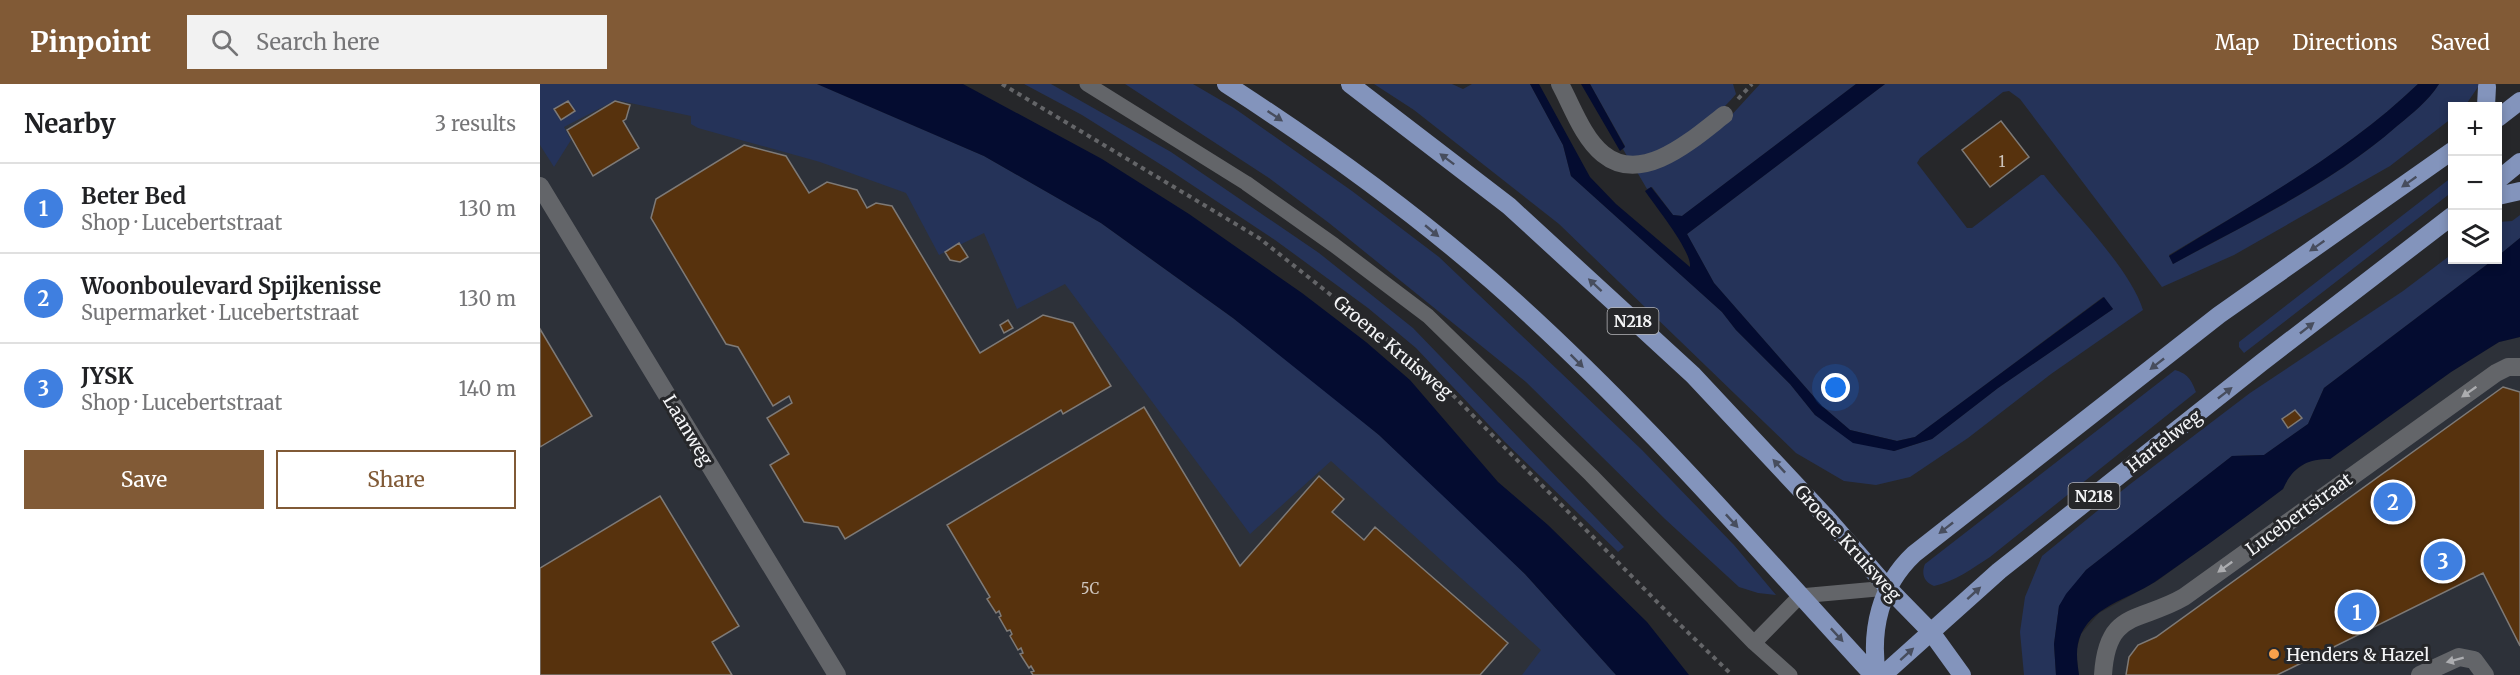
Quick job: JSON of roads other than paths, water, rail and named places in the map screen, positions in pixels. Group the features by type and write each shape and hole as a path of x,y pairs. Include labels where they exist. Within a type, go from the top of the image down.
{"main road":[{"path":"1226,84 1338,159 1425,224 1493,282 1673,457 1875,675"},
{"name":"Groene Kruisweg","path":"1350,84 1509,206 1693,375 1827,517 1888,588 1931,632 1962,675"},
{"path":"2487,102 2489,86"},
{"path":"2502,115 2520,101"},
{"path":"1875,675 1875,625 1888,588 1902,565 1942,531 2219,315 2448,154"},
{"path":"2502,177 2520,162"},
{"path":"2502,195 2520,191"},
{"name":"Hartelweg","path":"1883,675 1999,571 2260,363 2448,219"}],"street":[{"path":"1560,84 1590,138 1602,154 1618,164 1635,165 1659,159 1693,139 1724,116"},
{"name":"Laanweg","path":"540,186 837,675"},
{"name":"Lucebertstraat","path":"2103,675 2104,658 2109,643 2115,630 2125,621 2169,606 2184,597 2496,373 2508,367 2520,367"},
{"path":"2420,675 2452,659 2466,657 2475,660 2485,675"}],"lane":[{"path":"1087,84 1246,183 1334,245 1428,316 1591,475 1754,643 1790,675"},
{"path":"1754,643 1800,596 1888,588"}],"place":[{"name":"Woonboulevard Spijkenisse","path":"2393,502"},
{"name":"JYSK","path":"2443,561"},
{"name":"Beter Bed","path":"2357,612"},
{"name":"Henders & Hazel","path":"2274,654"}]}
